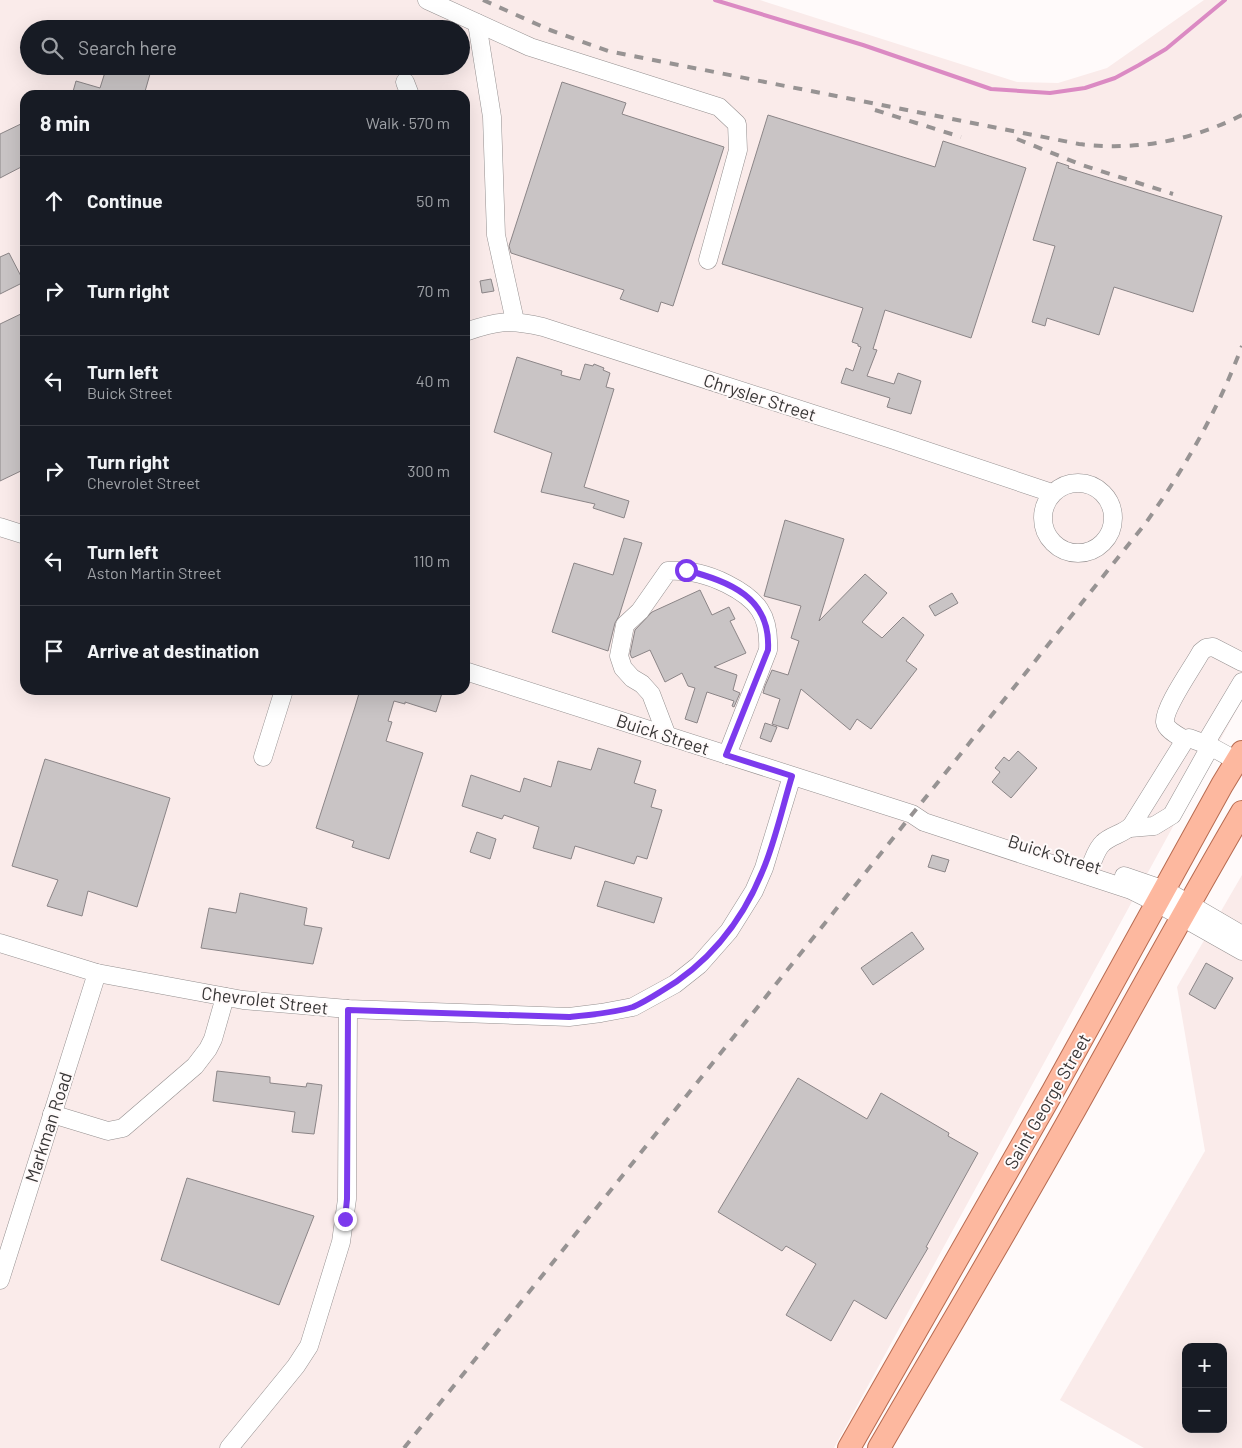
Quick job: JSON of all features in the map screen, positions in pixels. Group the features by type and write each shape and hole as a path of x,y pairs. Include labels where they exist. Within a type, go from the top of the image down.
{"main road":[{"name":"Saint George Street","path":"849,1448 1058,1083 1239,757"},
{"name":"Saint George Street","path":"879,1448 1060,1135 1185,910 1242,812"}],"lane":[{"path":"427,0 530,47 719,106 737,124 738,150 708,260"},
{"path":"477,23 492,117 496,235 515,321"},
{"name":"Chrysler Street","path":"470,330 498,322 515,321 542,327 1052,493"},
{"path":"1076,482 1089,484 1100,491 1109,501 1113,513 1112,526 1107,538 1098,548 1086,553 1073,554 1060,550 1050,541 1044,530 1042,516 1045,504 1052,493 1063,485 1076,482"},
{"path":"0,527 20,533"},
{"path":"668,736 651,694 623,668 619,654 625,625 640,611 668,571 686,570 715,578 746,594 759,609 769,637 768,650 726,755"},
{"path":"1185,740 1168,728 1165,722 1168,707 1201,652 1213,646 1240,661"},
{"name":"Buick Street","path":"470,673 918,816 926,816 1091,865 1161,896 1185,910"},
{"path":"1091,865 1102,844 1130,828 1154,826 1172,815 1207,745 1242,682"},
{"path":"263,757 282,695"},
{"path":"1130,828 1185,740 1189,738 1239,757"},
{"name":"Chevrolet Street","path":"0,943 97,973 225,997 348,1010 569,1017 601,1013 633,1006 675,984 699,965 730,931 742,912 764,868 792,776"},
{"name":"Buick Street","path":"918,816 924,822 1131,890 1161,896"},
{"path":"1185,910 1242,935"},
{"path":"1185,910 1242,951"},
{"name":"Markman Road","path":"0,1280 97,973"},
{"path":"52,1114 108,1130 124,1128 204,1055 213,1040 225,997"},
{"path":"229,1448 296,1366 309,1346 341,1242 347,1199 348,1010"}],"shaded area":[{"path":"0,0 760,0 1017,82 1058,83 1107,68 1204,0 1242,0 1242,700 834,1448 0,1448"},
{"path":"1242,875 1242,1448 1144,1448 1060,1400 1205,1151 1177,987"}],"building":[{"path":"104,75 150,75 145,90 73,90 76,81 100,88"},
{"path":"562,82 626,103 622,114 724,147 673,306 661,302 658,312 620,299 624,290 511,253 509,246"},
{"path":"768,115 935,167 943,141 1026,168 971,338 885,310 873,349 877,350 867,376 894,384 898,373 921,381 911,414 887,407 890,398 841,383 846,368 853,371 861,347 852,342 863,308 722,264"},
{"path":"20,124 20,168 0,178 0,134"},
{"path":"1057,162 1069,166 1068,168 1222,216 1193,312 1114,287 1099,335 1047,318 1045,326 1032,322 1055,246 1033,240"},
{"path":"9,253 20,274 20,284 0,294 0,257"},
{"path":"491,279 494,291 482,293 480,281"},
{"path":"20,314 20,471 0,481 0,324"},
{"path":"517,357 562,371 561,375 580,380 585,364 593,366 594,364 610,373 606,387 614,389 584,487 629,501 624,518 593,508 595,504 541,492 552,453 494,432"},
{"path":"785,520 844,539 819,621 865,574 887,593 862,622 882,638 903,617 924,635 906,661 917,669 871,729 857,719 850,730 801,689 788,729 772,724 780,699 763,693 765,686 772,670 788,675 799,641 791,638 801,606 764,596"},
{"path":"624,538 642,543 619,616 615,623 608,651 552,632 574,563 613,575"},
{"path":"700,590 712,615 729,607 735,619 730,621 746,653 714,667 737,675 733,690 740,693 734,707 732,706 734,701 707,692 697,723 685,719 695,688 688,686 682,673 665,682 650,650 632,658 630,654 635,630 652,612"},
{"path":"952,593 958,603 935,616 929,606"},
{"path":"359,695 441,695 436,712 405,702 405,704 394,701 388,721 392,722 386,741 423,753 389,859 352,847 354,841 316,828"},
{"path":"765,723 777,727 771,742 760,738"},
{"path":"598,748 641,761 634,783 656,790 651,807 662,810 647,859 637,856 634,864 575,846 571,859 533,848 539,827 504,815 502,819 462,806 471,775 520,792 524,778 551,787 558,761 591,770"},
{"path":"1018,751 1037,768 1011,798 992,782 1000,772 995,768 1004,757 1009,761"},
{"path":"45,759 170,798 137,907 88,891 82,916 47,906 58,880 12,866"},
{"path":"477,832 496,839 490,859 470,852"},
{"path":"932,855 949,860 945,872 928,867"},
{"path":"605,881 662,898 654,923 597,906"},
{"path":"240,893 307,908 304,925 322,928 313,964 201,948 209,908 236,913"},
{"path":"912,932 924,949 873,985 861,968"},
{"path":"1206,963 1233,978 1215,1009 1189,994"},
{"path":"217,1071 270,1077 270,1083 306,1087 307,1083 322,1085 314,1134 292,1132 295,1112 213,1101"},
{"path":"798,1078 867,1119 881,1093 949,1133 948,1136 978,1153 926,1247 928,1248 886,1319 854,1300 831,1341 786,1315 816,1264 786,1246 782,1251 718,1212"},
{"path":"187,1178 314,1216 279,1305 161,1260"}],"waterway":[{"path":"715,0 863,45 991,89 1050,93 1085,88 1115,78 1166,49 1225,0"}],"railway":[{"path":"483,0 550,30 608,51 1079,144 1121,146 1163,142 1203,131 1242,115"},
{"path":"875,110 961,137"},
{"path":"1017,139 1082,165 1173,194"},
{"path":"404,1448 1145,524 1174,482 1200,438 1233,370 1242,346"}],"route":[{"path":"345,1219 347,1199 348,1010 569,1017 633,1006 675,984 699,965 730,931 754,891 764,868 792,776 726,755 768,650 769,637 765,621 759,609 746,594 715,578 686,570"}]}
